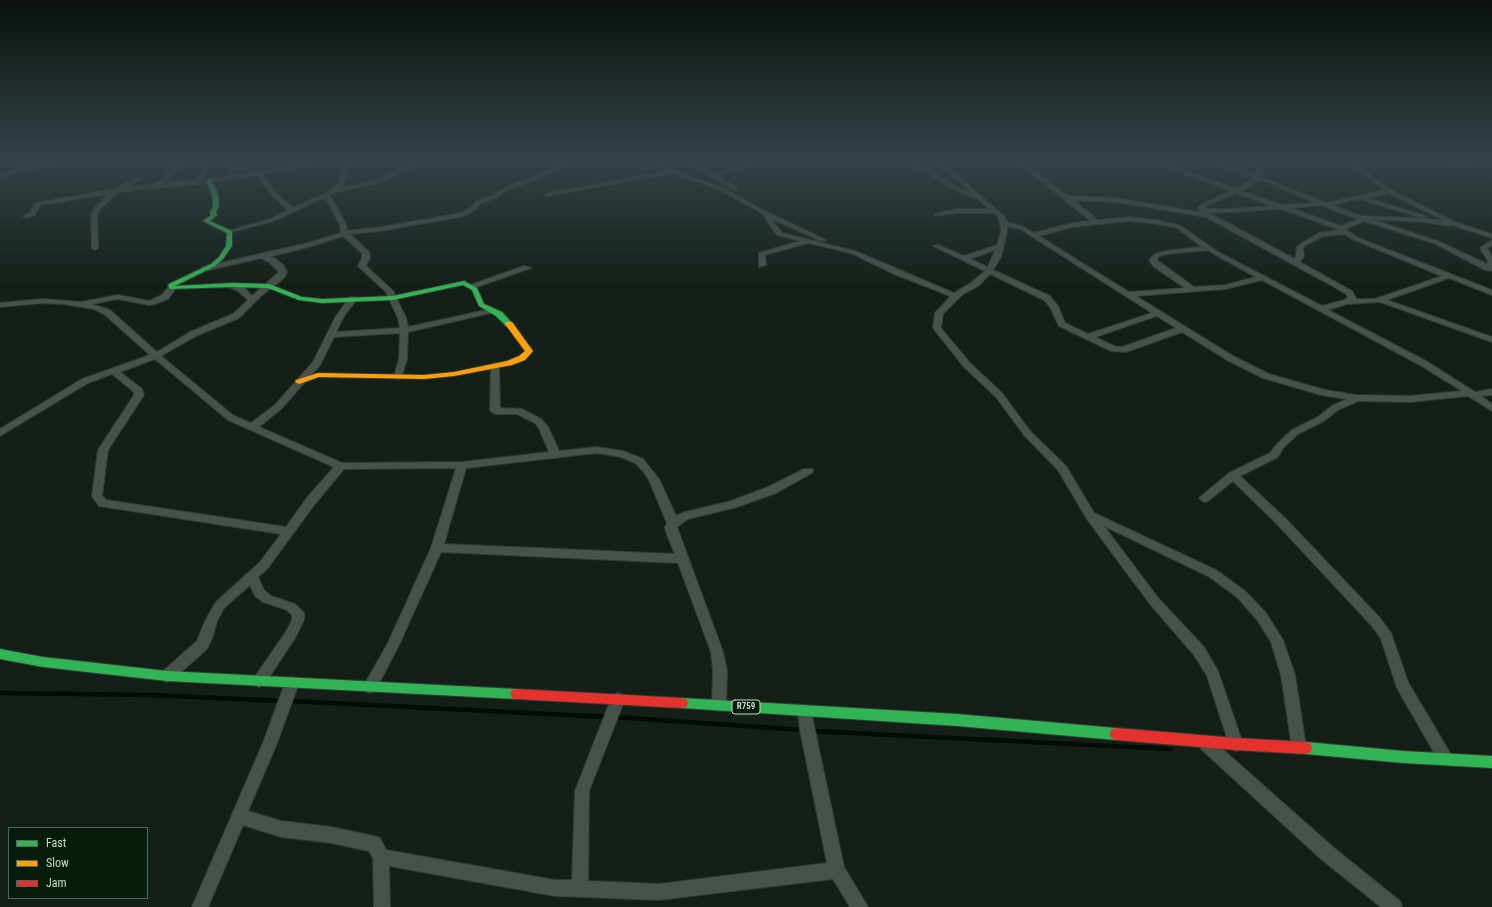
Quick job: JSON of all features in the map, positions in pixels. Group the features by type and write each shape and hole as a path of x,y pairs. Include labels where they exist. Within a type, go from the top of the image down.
{"street":[{"path":"26,216 33,214 39,203"},
{"path":"95,248 94,215 97,208 102,203"},
{"path":"216,203 213,212 214,215 206,220 230,232 272,220 308,203"},
{"path":"284,203 293,211"},
{"path":"332,203 345,234 366,252 366,258 362,266 389,291 393,298 404,330 403,359 398,376"},
{"path":"200,270 345,234 463,215 474,208 477,203"},
{"path":"748,203 837,247"},
{"path":"753,203 762,211 777,232 853,252 896,272 957,295"},
{"path":"986,203 1002,218 1004,223 995,263 975,284 957,295 938,313 937,328 967,364 999,395 1027,433 1062,468 1091,516 1155,602 1199,651 1213,675 1236,744"},
{"path":"1074,203 1096,221"},
{"path":"1138,203 1205,213 1277,206 1328,203"},
{"path":"1207,203 1202,208 1205,213 1332,282 1349,293 1352,298 1347,302"},
{"path":"1270,203 1343,231 1448,276 1492,293"},
{"path":"1380,203 1415,213 1433,221"},
{"path":"1415,203 1466,228"},
{"path":"1324,204 1359,218 1438,243 1490,268 1492,261 1484,250 1484,246 1492,242"},
{"path":"937,215 959,210 994,210"},
{"path":"1343,231 1344,226 1359,218 1391,217 1433,221 1466,228 1492,236"},
{"path":"1033,235 1072,225 1096,221 1130,219 1179,227 1210,248 1262,278 1423,363 1492,408"},
{"path":"1004,223 1022,228 1230,358 1266,376 1324,393 1357,398 1410,399 1492,392"},
{"path":"1296,263 1300,256 1300,247 1304,244 1321,234 1343,231"},
{"path":"80,304 100,299 118,298 149,303 155,302 165,297 172,288 171,285 213,265 226,252 229,246 230,232"},
{"path":"762,265 761,254 809,241"},
{"path":"936,246 1028,288 1046,298 1054,306 1062,324 1090,336 1114,349 1123,350 1184,328"},
{"path":"963,259 1000,246"},
{"path":"1193,290 1157,265 1153,260 1157,255 1168,252 1210,248"},
{"path":"0,433 85,381 156,356 193,334 236,316 252,300 281,276 283,272 273,261 261,256"},
{"path":"471,286 526,268"},
{"path":"1322,309 1347,302 1380,300 1448,276"},
{"path":"1128,294 1236,286 1262,278"},
{"path":"172,288 232,285 269,286 301,299 353,300 393,298 464,283 475,289 481,305 499,314 507,321 529,351 522,358 494,366 424,377 324,375 299,382"},
{"path":"232,285 241,289 252,300"},
{"path":"251,428 278,407 317,363 340,316 353,300"},
{"path":"1380,300 1412,310 1492,340"},
{"path":"0,305 42,301 80,304 96,307 107,312 189,385 231,418 326,461 341,466 462,465 597,450 623,454 639,461 654,479 673,523 672,532 717,652 720,671 719,706"},
{"path":"332,334 404,330 491,311"},
{"path":"1090,336 1125,323 1160,313"},
{"path":"494,366 495,411 519,411 538,421 543,428 555,454"},
{"path":"114,372 139,391 139,395 103,450 97,496 104,503 288,531"},
{"path":"1204,498 1233,475 1274,455 1280,446 1295,432 1321,418 1335,408 1357,398"},
{"path":"370,687 393,645 437,548 462,465"},
{"path":"166,676 202,644 207,636 211,621 220,605 264,565 288,531 341,466"},
{"path":"673,523 686,516 732,504 772,490 808,471"},
{"path":"1233,475 1281,521 1376,622 1387,637 1402,684 1445,758"},
{"path":"1091,516 1212,573 1241,594 1262,617 1277,640 1288,675 1299,747"},
{"path":"437,548 665,557 680,553"},
{"path":"252,577 260,593 267,599 291,607 298,613 298,620 291,634 259,681"},
{"name":"R759","path":"0,654 43,662 166,676 618,699 957,720 1203,742 1299,747 1403,757 1445,758 1492,762"},
{"path":"200,907 270,743 292,683"},
{"path":"580,889 582,790 618,699"},
{"path":"805,711 807,730 836,870 860,907"},
{"path":"1203,742 1321,848 1394,907"},
{"path":"239,816 281,828 374,844 381,857 382,907"},
{"path":"381,857 555,888 659,892 836,870"}],"waterway":[{"path":"0,693 151,695 283,701"},
{"path":"290,701 608,717"},
{"path":"614,717 804,730"},
{"path":"811,731 1171,749"}],"traffic: fast":[{"path":"216,203 213,212 214,215 206,221 230,232 229,246 221,258 213,265 175,282 171,285 172,288 232,285 269,286 301,299 322,301 393,298 464,283 475,289 481,305 499,314 509,324"},
{"path":"0,654 43,662 167,676 516,694"},
{"path":"682,703 957,720 1116,734"},
{"path":"1306,748 1403,757 1492,762"}],"traffic: slow":[{"path":"299,382 318,375 424,377 454,374 509,363 522,358 529,351 509,324"}],"traffic: jam":[{"path":"516,694 682,703"},
{"path":"1116,734 1306,748"}]}
